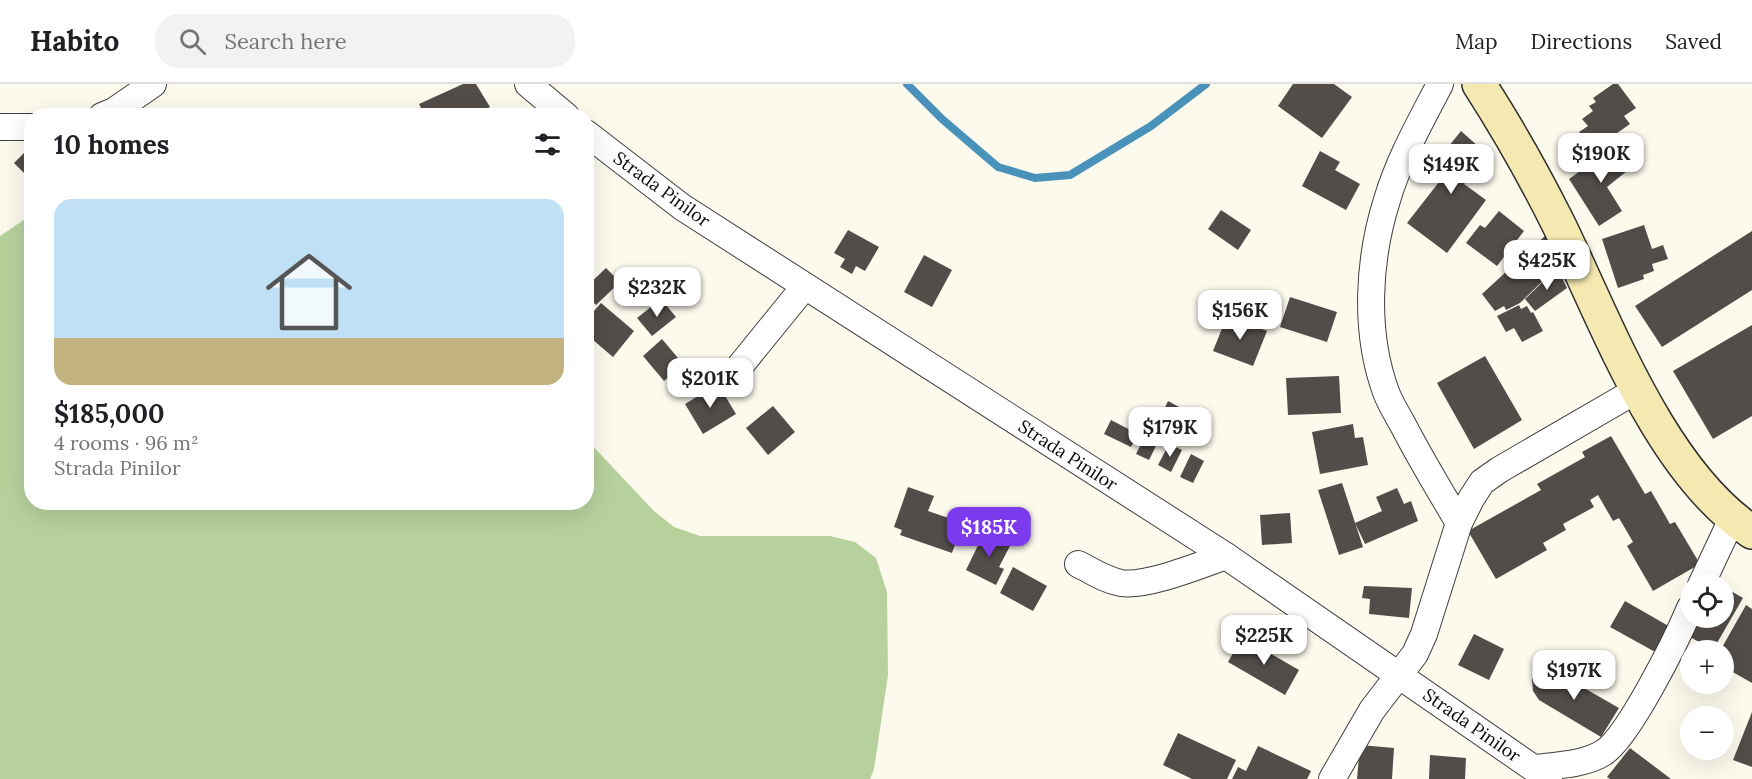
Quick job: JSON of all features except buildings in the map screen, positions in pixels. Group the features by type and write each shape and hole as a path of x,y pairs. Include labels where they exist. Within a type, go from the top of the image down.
{"main road":[{"path":"1479,84 1526,162 1637,390 1670,443 1711,499 1742,526"}],"street":[{"path":"118,108 153,84"},
{"path":"528,84 556,108"},
{"path":"1440,84 1406,153 1387,199 1376,247 1371,291 1374,347 1386,393 1419,456 1459,523"},
{"path":"0,127 24,127"},
{"name":"Strada Pinilor","path":"594,139 682,207 1226,556 1542,774"},
{"path":"740,366 805,286"},
{"path":"1332,779 1372,710 1415,654 1424,634 1459,523 1482,482 1637,390"},
{"path":"1709,574 1742,526"},
{"path":"1078,564 1102,577 1121,583 1140,583 1226,556"},
{"path":"1542,774 1602,754 1614,745 1656,674 1680,627"}],"green space":[{"path":"24,220 24,510 594,510 594,447 654,511 674,527 700,536 830,536 855,542 876,558 887,592 888,675 874,769 870,779 0,779 0,236"}],"waterway":[{"path":"907,84 942,119 998,167 1035,178 1070,175 1151,126 1206,84"}]}
